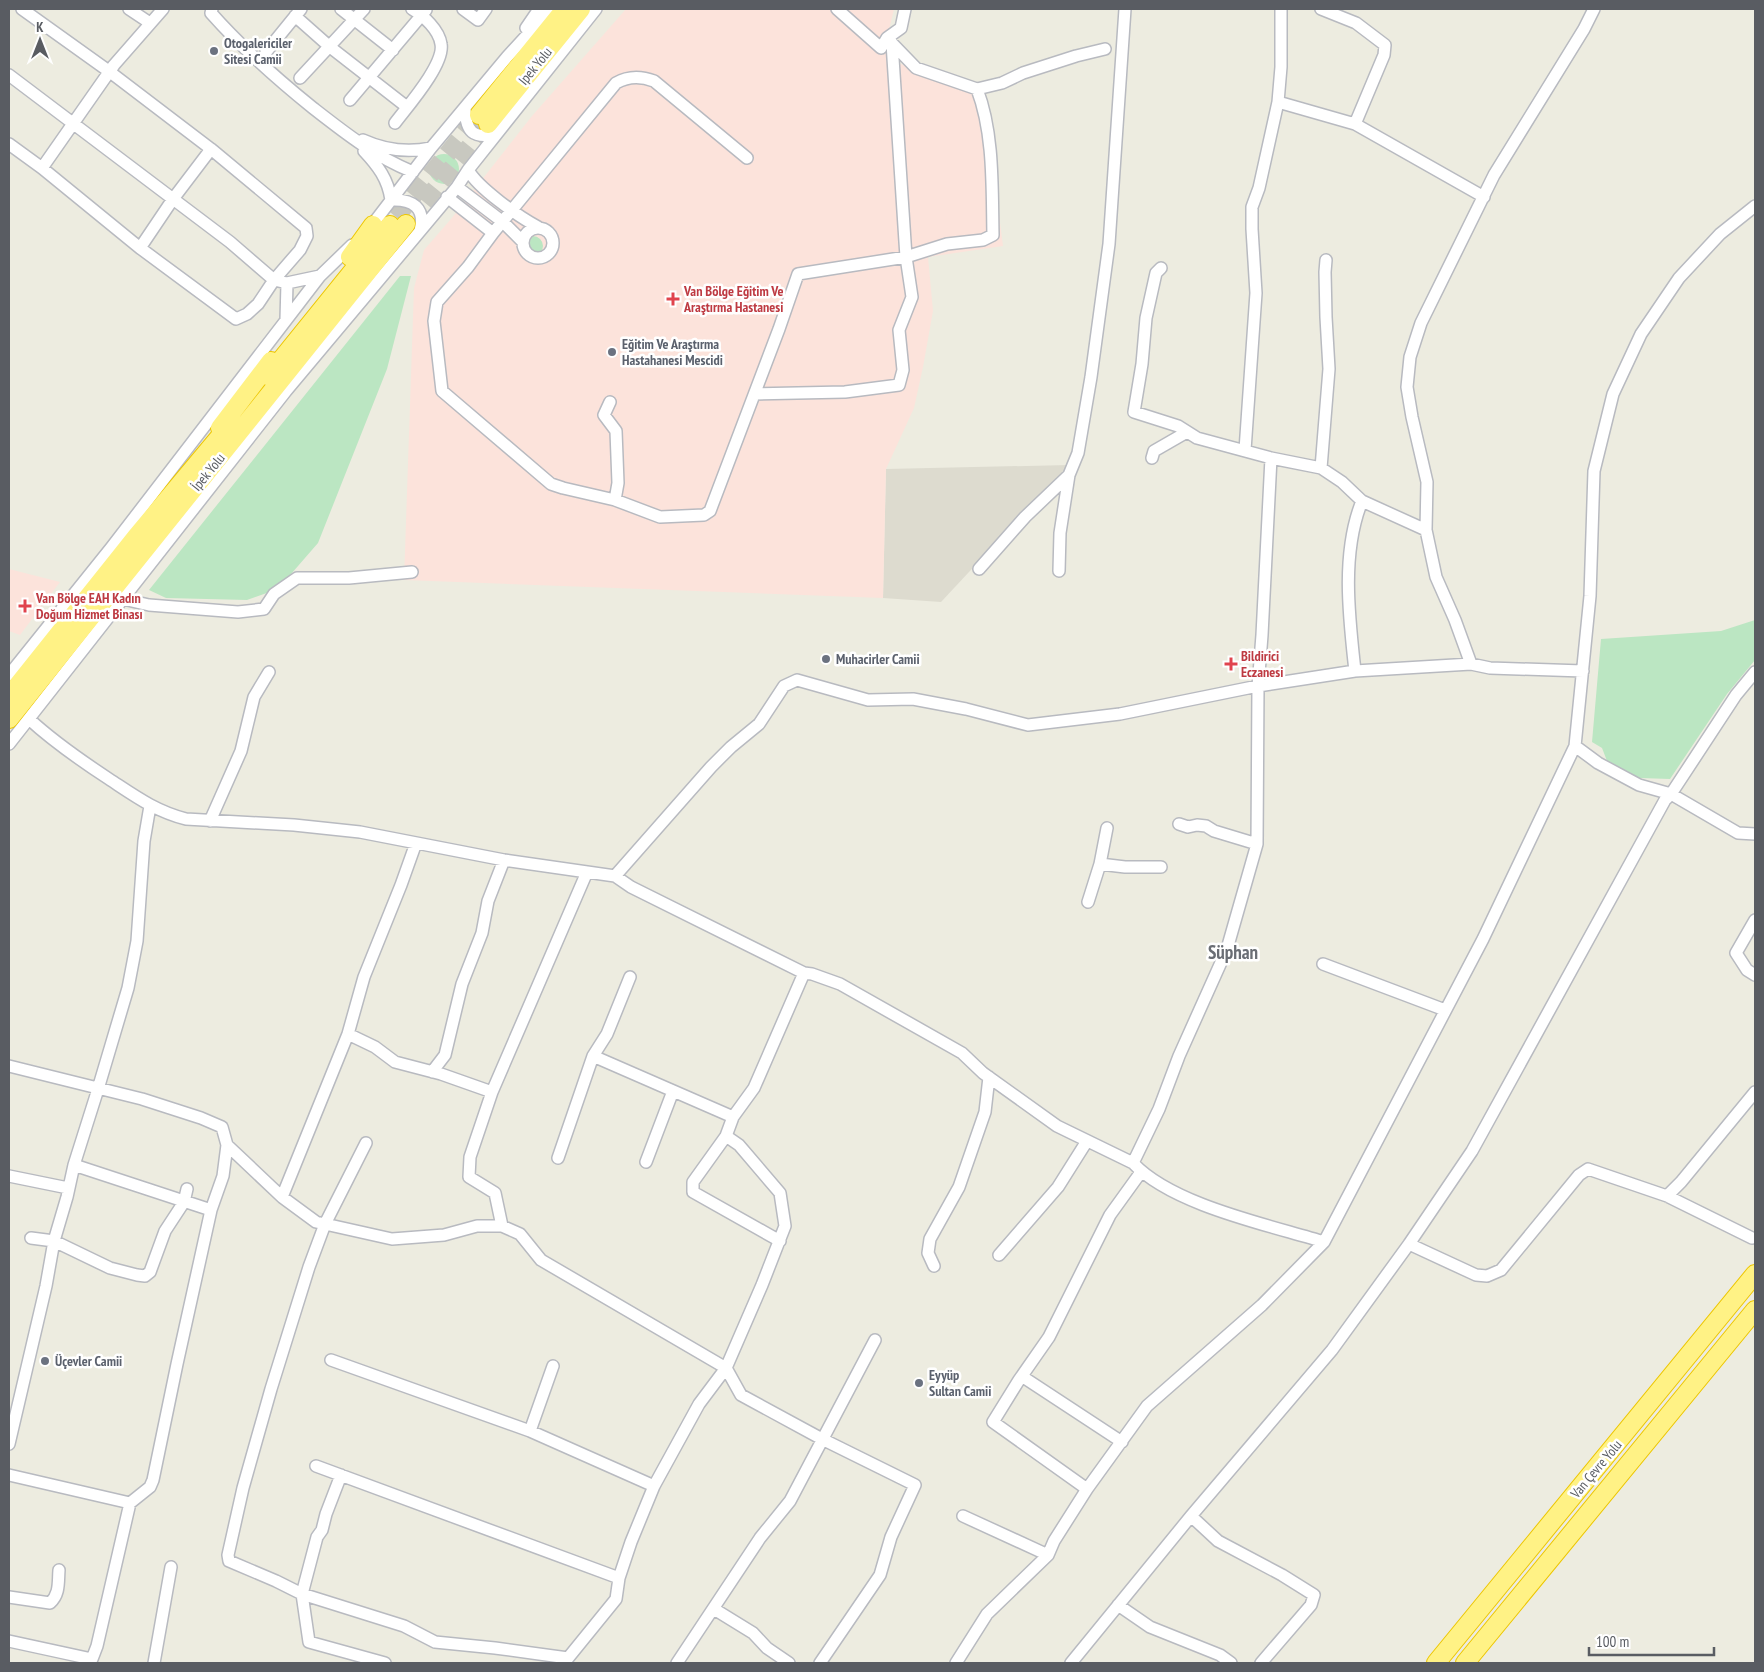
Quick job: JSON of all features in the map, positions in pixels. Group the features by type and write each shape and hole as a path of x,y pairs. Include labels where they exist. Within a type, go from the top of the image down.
{"highway":[{"name":"Ipek Yolu","path":"482,121 565,9"},
{"name":"Ipek Yolu","path":"482,121 581,9"},
{"name":"İpek Yolu","path":"9,696 135,538 404,218"},
{"name":"İpek Yolu","path":"9,719 404,218"},
{"path":"135,538 338,274 373,225"},
{"name":"Van Çevre Yolu","path":"1436,1663 1755,1274"},
{"name":"Van Çevre Yolu","path":"1465,1663 1755,1310"}],"street":[{"path":"9,144 42,168 140,248 236,319 247,314 258,304 274,280 300,250 307,236 306,228 210,149 110,72 22,9"},
{"path":"129,9 150,24"},
{"path":"42,168 110,72 163,9"},
{"path":"341,9 393,50"},
{"path":"300,78 330,48 364,9"},
{"path":"395,123 435,69 442,45 425,12 412,9"},
{"path":"463,9 478,20 486,9"},
{"path":"9,675 105,555 320,276 373,225 404,218 448,197 457,187 468,170 482,121 507,57 539,9"},
{"path":"507,57 551,9"},
{"path":"343,132 367,142 397,150 416,151 431,148 482,121 596,9"},
{"path":"837,9 881,48 902,28 906,9"},
{"path":"1059,571 1060,533 1070,475 1078,452 1091,377 1108,253 1125,9"},
{"path":"1245,450 1256,293 1252,207 1259,188 1278,102 1281,67 1281,9"},
{"path":"1321,9 1356,23 1385,45 1384,55 1355,124"},
{"path":"1471,664 1456,620 1436,577 1426,530 1427,482 1407,387 1410,357 1421,323 1494,175 1584,30 1594,9"},
{"path":"209,10 234,40 295,94 357,143 384,159 413,172"},
{"path":"266,52 298,12 330,48 407,108"},
{"path":"350,100 425,12"},
{"path":"890,40 916,68 977,89 1002,83 1024,73 1076,56 1105,49"},
{"path":"755,394 845,392 899,385 903,370 899,330 912,297 906,257 890,40"},
{"path":"9,75 230,242 274,280 287,283 320,276"},
{"path":"747,158 654,81 642,77 628,78 616,82 493,233 468,267 440,298 435,308 434,321 442,391 551,484 615,500 660,517 704,515 710,511 798,274 906,257 947,244 982,240 993,234 988,135 982,101 977,89"},
{"path":"1278,102 1355,124 1484,197"},
{"path":"357,143 382,173 404,218"},
{"path":"9,744 286,391 404,218 413,172 431,148"},
{"path":"140,248 210,149"},
{"path":"468,170 476,182 512,210 538,227 548,230 554,240 554,245 549,254 544,257 533,257 525,251 523,242 526,233 538,227"},
{"path":"457,187 503,222 523,242"},
{"path":"448,197 493,233"},
{"path":"956,1663 987,1614 1048,1556 1054,1541 1087,1490 1147,1406 1262,1305 1324,1242 1503,900 1575,746 1590,596 1594,471 1612,394 1641,334 1679,278 1720,234 1755,206"},
{"path":"1320,468 1329,369 1326,317 1326,260"},
{"path":"1161,268 1156,272 1146,318 1142,364 1134,412 1178,426 1197,438 1271,458 1320,468 1342,482 1362,501 1426,530"},
{"path":"286,320 287,283"},
{"path":"610,402 604,415 616,431 618,483 615,500"},
{"path":"1152,458 1154,451 1187,432"},
{"path":"1133,1163 1159,1109 1179,1056 1227,949 1257,844 1258,686 1271,458"},
{"path":"979,569 1025,517 1070,475"},
{"path":"1355,671 1348,602 1352,538 1355,519 1362,501"},
{"path":"123,599 148,605 238,612 264,609 274,594 297,578 348,578 412,572"},
{"path":"615,876 711,767 759,724 784,686 798,680 868,700 913,699 966,709 1028,725 1120,714 1258,686 1355,671 1471,664 1490,668 1583,671"},
{"path":"210,821 241,751 254,697 269,672"},
{"path":"1071,1663 1190,1516 1332,1350 1410,1244 1472,1151 1665,800 1672,794 1736,695 1755,672"},
{"path":"29,719 67,752 150,806 186,819 294,825 360,832 504,860 615,876 631,887 804,973 812,974 848,989 962,1054 989,1077 1057,1126 1133,1163 1141,1172 1177,1194 1219,1210 1324,1242"},
{"path":"1575,746 1598,763 1639,785 1672,794 1738,833 1755,834"},
{"path":"9,1444 46,1286 54,1241 74,1165 128,988 137,941 144,841 150,806"},
{"path":"1179,824 1188,827 1206,826 1214,831 1257,844"},
{"path":"1088,902 1100,864 1107,828"},
{"path":"282,1198 348,1034 364,977 402,884 416,843"},
{"path":"432,1072 445,1055 462,984 482,933 488,902 504,860"},
{"path":"1100,864 1125,867 1161,867"},
{"path":"502,1226 495,1193 469,1176 470,1157 492,1092 587,872"},
{"path":"1755,920 1736,953 1747,970 1755,975"},
{"path":"1323,964 1445,1010"},
{"path":"780,1241 693,1192 693,1182 726,1136 733,1117 754,1088 804,973"},
{"path":"558,1158 593,1056 607,1034 630,977"},
{"path":"348,1034 375,1047 395,1062 492,1092"},
{"path":"593,1056 733,1117"},
{"path":"9,1066 142,1099 201,1118 222,1128 227,1145 223,1176 211,1210 176,1364 153,1480 150,1487 130,1502 97,1646 92,1659 9,1641"},
{"path":"934,1266 928,1253 930,1239 959,1186 985,1112 989,1077"},
{"path":"646,1162 673,1091"},
{"path":"1667,1196 1681,1182 1755,1092"},
{"path":"366,1143 325,1224 309,1267 243,1488 228,1555 229,1561 302,1594 404,1626 435,1642 494,1648 570,1660 616,1599 619,1578 631,1542 654,1486 699,1404 726,1368 785,1226 780,1193 739,1145 726,1136"},
{"path":"998,1255 1058,1187 1087,1141"},
{"path":"227,1145 282,1198 316,1222 392,1239 444,1235 477,1226 502,1226 520,1234 540,1260 726,1368 741,1395 822,1439 915,1485 891,1537 880,1575 820,1663"},
{"path":"74,1165 211,1210"},
{"path":"1410,1244 1476,1275 1487,1276 1501,1270 1579,1175 1588,1169 1667,1196 1752,1238"},
{"path":"1087,1490 992,1422 1049,1337 1110,1216 1141,1172"},
{"path":"9,1176 68,1188"},
{"path":"31,1238 54,1241 110,1268 145,1276 150,1272 165,1231 184,1202 187,1189"},
{"path":"677,1663 760,1538 790,1501 875,1340"},
{"path":"330,1360 530,1431 654,1486"},
{"path":"530,1431 553,1366"},
{"path":"1022,1377 1122,1442"},
{"path":"316,1466 619,1578"},
{"path":"9,1474 130,1502"},
{"path":"341,1475 318,1537 302,1594 309,1642 385,1663"},
{"path":"964,1516 1048,1556"},
{"path":"1190,1516 1218,1541 1282,1575 1314,1595 1311,1605 1261,1663"},
{"path":"154,1663 170,1567"},
{"path":"9,1597 50,1603 58,1592 58,1570"},
{"path":"1118,1606 1150,1627 1220,1655 1231,1663"},
{"path":"714,1608 753,1632 767,1648 789,1663"}],"shaded area":[{"name":"Van Bölge Eğitim Ve Araştırma Hastanesi","path":"626,9 894,9 887,38 897,62 917,72 981,97 1003,246 928,257 933,311 923,367 914,408 886,469 883,598 404,580 414,288 424,250 451,219 532,116"},
{"path":"1069,465 941,602 883,598 886,469"},
{"name":"Van Bölge EAH Kadın Doğum Hizmet Binası","path":"9,569 60,582 20,635 9,631"}],"green space":[{"path":"444,154 455,158 459,169 455,180 444,184 433,180 429,169 433,158"},
{"path":"533,236 540,239 543,246 540,253 533,256 526,253 523,246 526,239"},
{"path":"400,276 411,276 387,369 318,543 278,589 247,600 166,598 149,590"},
{"path":"1755,620 1755,660 1727,694 1670,779 1640,778 1609,766 1602,748 1592,742 1601,639 1721,631"}],"tunnel":[{"path":"396,217 479,115"},
{"path":"424,202 488,124"}],"place":[{"name":"Otogalericiler Sitesi Camii","path":"214,51"},
{"name":"Van Bölge Eğitim Ve Araştırma Hastanesi","path":"673,299"},
{"name":"Eğitim Ve Araştırma Hastahanesi Mescidi","path":"612,352"},
{"name":"Van Bölge EAH Kadın Doğum Hizmet Binası","path":"25,606"},
{"name":"Muhacirler Camii","path":"826,659"},
{"name":"Bildirici Eczanesi","path":"1231,664"},
{"name":"Üçevler Camii","path":"45,1361"},
{"name":"Eyyüp Sultan Camii","path":"919,1383"}],"district":[{"name":"Süphan","path":"1233,952"}]}
